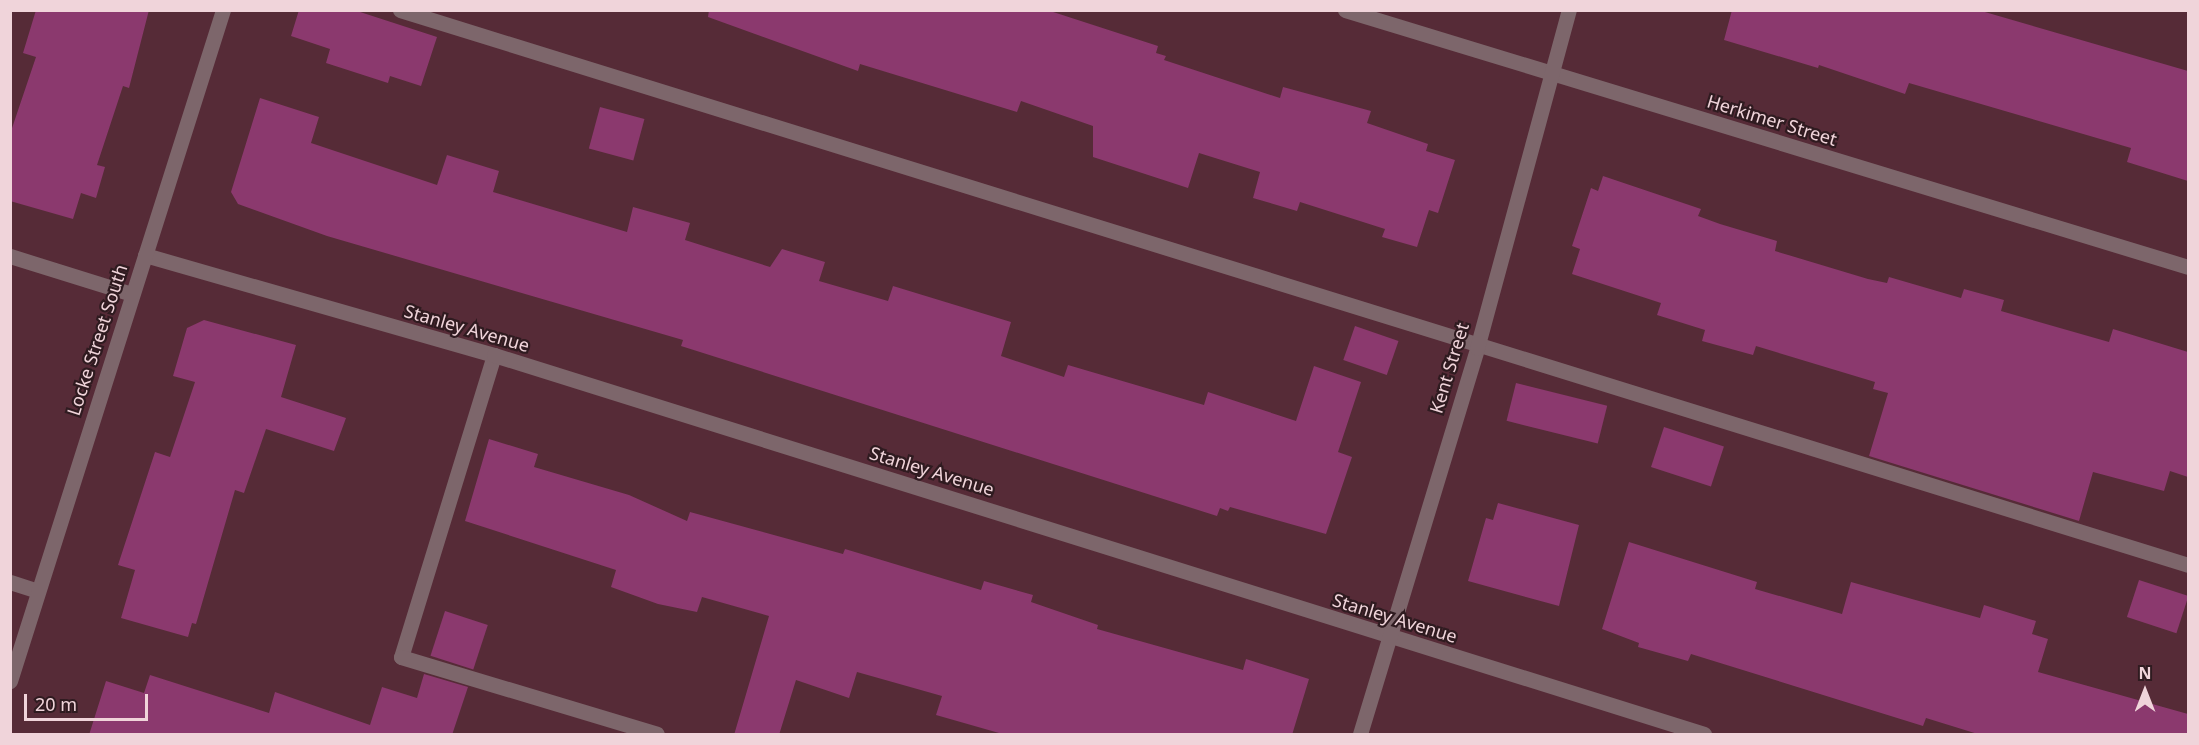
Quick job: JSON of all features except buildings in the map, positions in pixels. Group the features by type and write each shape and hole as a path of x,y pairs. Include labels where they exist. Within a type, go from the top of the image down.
{"street":[{"name":"Locke Street South","path":"10,681 223,10"},
{"path":"400,10 1477,348 2188,565"},
{"name":"Herkimer Street","path":"1345,10 2188,267"},
{"name":"Kent Street","path":"1360,735 1386,636 1477,348 1569,10"},
{"name":"Stanley Avenue","path":"145,255 494,356 1704,735"},
{"path":"10,256 132,294"},
{"path":"494,356 401,657 657,735"},
{"path":"10,582 38,591"}]}
